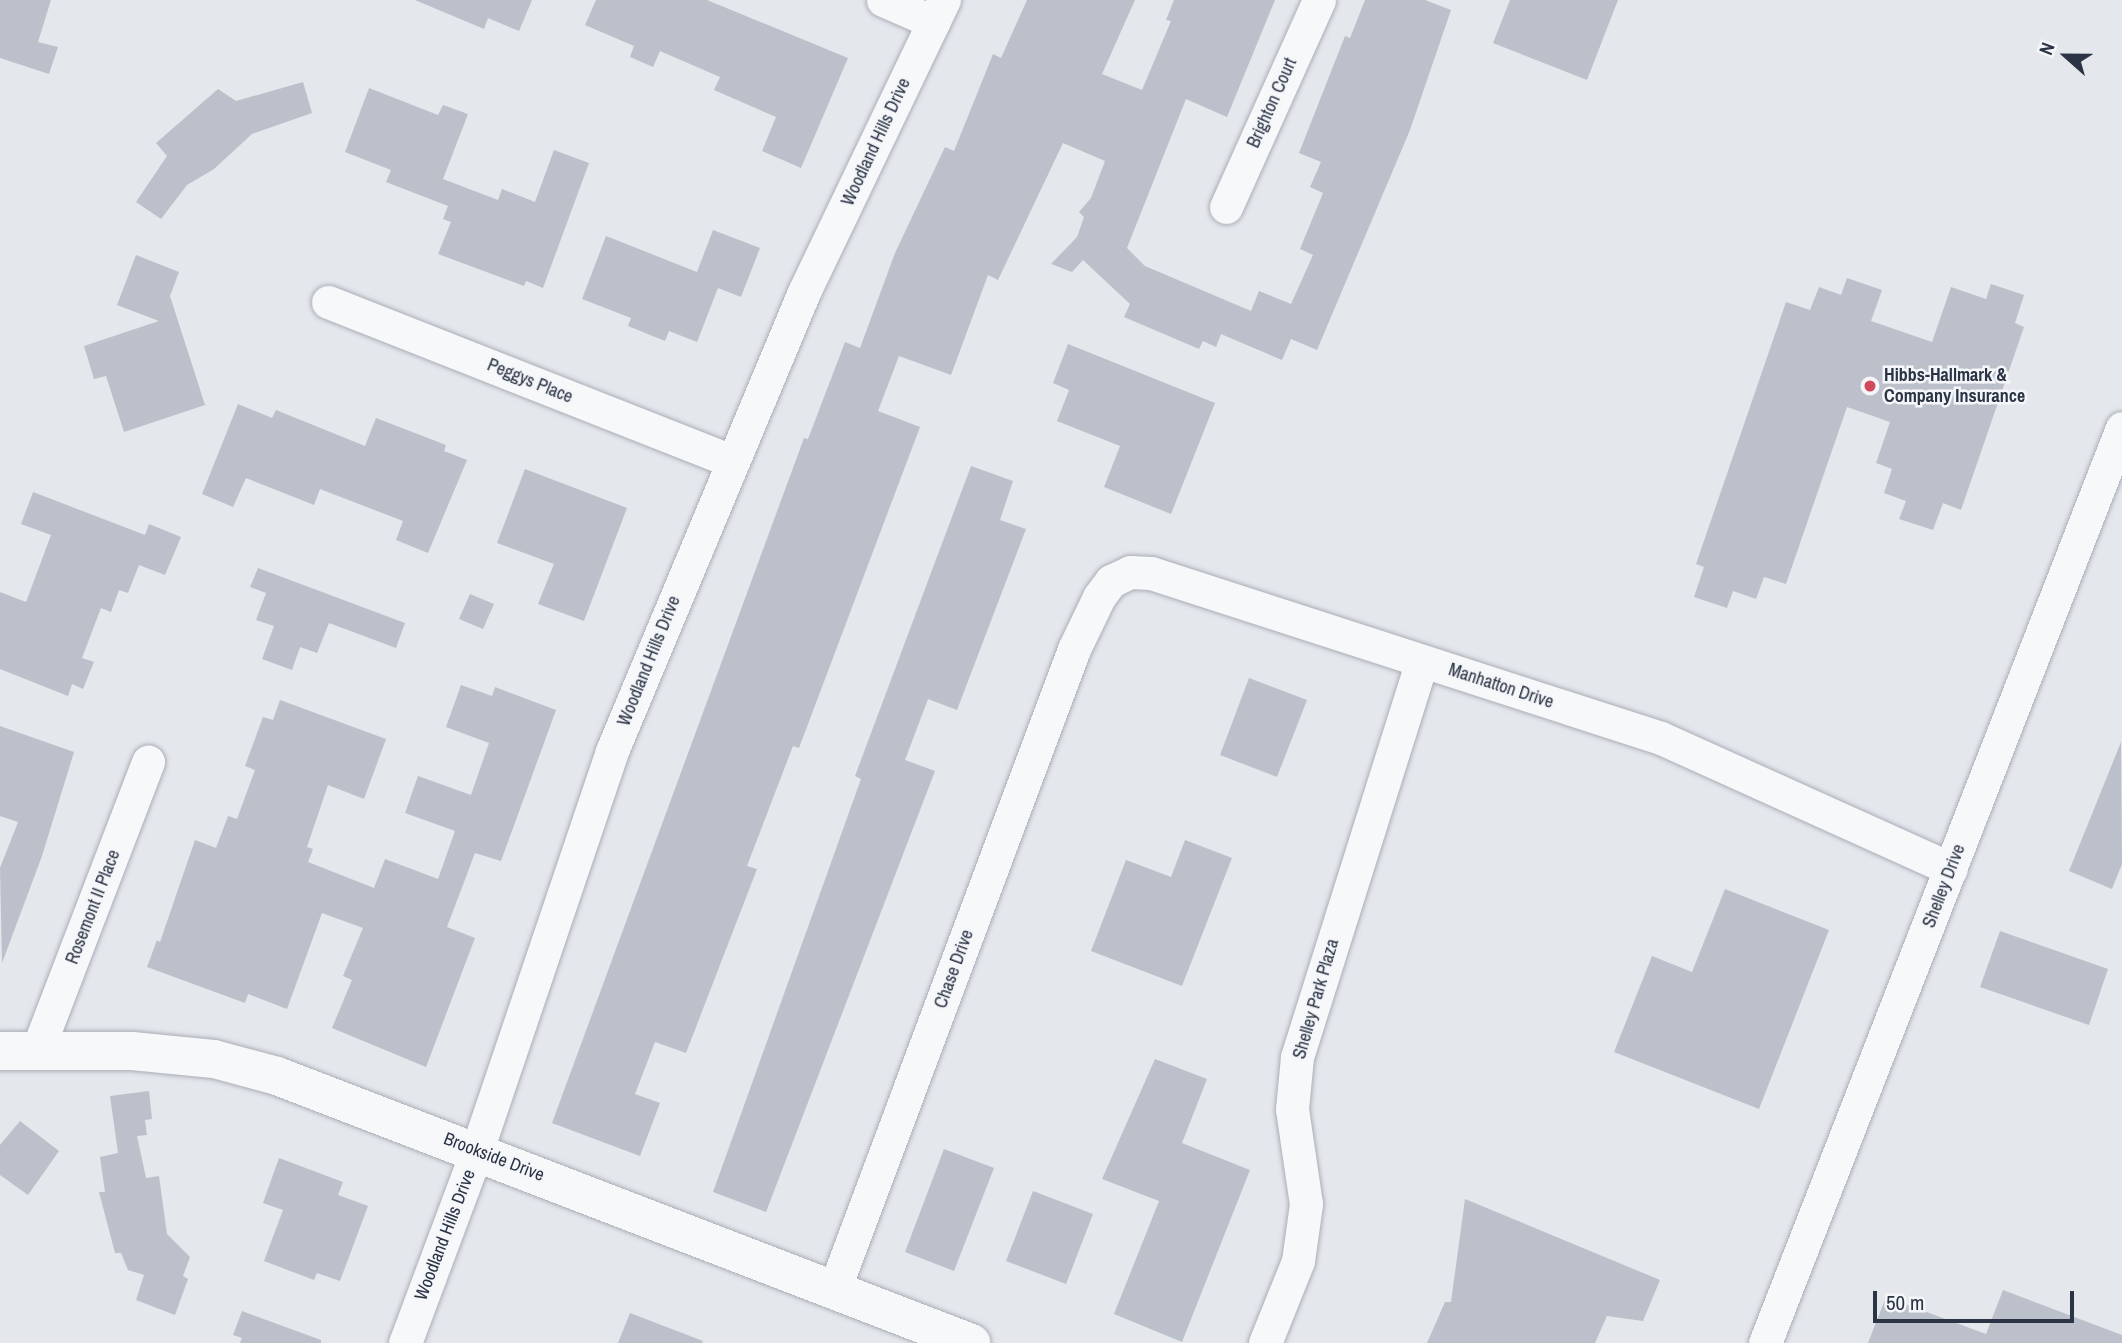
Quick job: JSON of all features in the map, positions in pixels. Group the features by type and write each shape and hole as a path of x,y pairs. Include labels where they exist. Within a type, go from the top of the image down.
{"street":[{"path":"883,0 938,11"},
{"name":"Brighton Court","path":"1226,206 1319,0"},
{"name":"Woodland Hills Drive","path":"405,1343 477,1150 612,751 804,292 938,11"},
{"name":"Peggys Place","path":"328,302 732,461"},
{"name":"Shelley Drive","path":"1765,1343 2122,428"},
{"name":"Manhatton Drive","path":"1074,649 1099,597 1111,581 1130,572 1151,573 1661,738 1951,869"},
{"name":"Chase Drive","path":"834,1290 1074,649"},
{"name":"Shelley Park Plaza","path":"1265,1343 1298,1261 1306,1204 1292,1109 1297,1057 1422,661"},
{"name":"Rosemont II Place","path":"19,1051 148,762"},
{"name":"Brookside Drive","path":"19,1051 132,1051 214,1059 278,1076 477,1150 971,1343"}],"building":[{"path":"0,0 51,0 38,42 58,47 49,74 0,58"},
{"path":"415,0 532,0 519,31 488,18 484,29"},
{"path":"596,0 707,0 848,58 801,168 762,151 776,117 714,90 720,77 660,51 653,67 630,57 634,46 585,25"},
{"path":"1027,0 1135,0 1102,74 1142,90 1171,21 1166,20 1174,0 1275,0 1227,117 1186,99 1127,248 1145,266 1251,311 1259,291 1291,304 1313,255 1300,249 1323,193 1310,187 1321,162 1299,153 1345,36 1350,38 1365,0 1425,0 1451,10 1410,130 1317,350 1291,339 1282,360 1221,334 1216,347 1203,341 1199,349 1124,317 1130,304 1083,260 1072,272 1051,264 1077,237 1084,217 1079,212 1091,198 1105,161 1063,143 998,280 988,275 951,375 899,356 878,411 920,427 799,748 793,746 747,866 757,869 686,1053 655,1042 635,1094 660,1103 640,1156 552,1123 804,438 808,439 845,342 860,348 895,253 945,147 954,151 993,54 1001,58"},
{"path":"1510,0 1618,0 1587,80 1493,43"},
{"path":"303,82 312,113 252,134 214,169 187,185 161,219 136,202 167,156 156,143 218,89 236,101"},
{"path":"369,88 438,115 443,105 468,114 443,179 498,200 502,189 535,202 554,150 589,163 543,288 526,281 524,286 438,254 451,222 443,219 448,206 386,182 391,170 345,152"},
{"path":"713,230 760,248 741,297 718,288 697,342 669,331 665,341 628,326 631,318 582,299 606,236 697,272"},
{"path":"136,255 179,272 170,296 205,405 124,432 106,376 94,379 84,346 159,321 117,305"},
{"path":"1847,278 1882,290 1871,321 1932,342 1951,287 1986,299 1991,284 2024,295 2015,323 2024,327 1961,510 1943,503 1933,530 1899,519 1906,501 1884,493 1892,469 1876,463 1890,422 1847,407 1786,584 1764,577 1756,599 1733,591 1727,608 1694,597 1704,567 1696,564 1786,302 1810,310 1819,287 1841,295"},
{"path":"1068,344 1215,403 1171,514 1104,487 1120,446 1057,421 1069,390 1053,383"},
{"path":"238,404 272,418 276,410 365,446 376,418 446,445 444,451 467,460 428,553 396,540 403,521 320,489 314,505 246,478 233,507 202,494"},
{"path":"971,466 1013,481 1000,520 1026,529 957,710 928,699 905,760 935,771 766,1212 713,1192 861,779 855,776"},
{"path":"525,469 627,508 584,621 538,604 554,564 497,543"},
{"path":"33,492 145,535 149,524 181,537 165,575 139,565 128,593 119,590 111,612 101,608 82,658 94,662 83,689 72,684 68,696 0,669 0,592 26,602 51,535 21,524"},
{"path":"258,568 405,623 396,648 329,623 317,653 300,647 292,670 262,659 274,626 256,620 266,593 250,587"},
{"path":"470,594 494,604 483,629 459,619"},
{"path":"1249,678 1307,700 1277,777 1220,755"},
{"path":"461,685 492,696 495,687 556,710 501,861 475,853 447,927 475,938 426,1067 332,1028 352,980 343,976 363,928 322,913 287,1009 248,994 245,1003 147,967 157,940 160,942 195,840 216,848 228,816 237,819 255,770 245,766 263,717 273,720 280,700 386,739 364,799 328,785 307,847 313,849 308,862 374,888 385,859 438,879 455,831 405,813 418,776 471,795 489,743 446,727"},
{"path":"0,726 74,752 42,856 2,963 0,868 18,822 0,816"},
{"path":"2121,742 2122,864 2112,889 2069,871"},
{"path":"1185,840 1232,858 1182,986 1091,951 1126,860 1171,877"},
{"path":"1725,889 1829,930 1759,1109 1614,1052 1652,956 1692,972"},
{"path":"2000,931 2108,969 2089,1025 1980,987"},
{"path":"1155,1059 1207,1079 1182,1143 1250,1170 1182,1342 1114,1314 1159,1201 1102,1179"},
{"path":"149,1091 152,1119 145,1120 147,1135 137,1136 146,1178 159,1176 167,1234 190,1257 183,1276 188,1279 175,1315 136,1300 144,1275 128,1270 121,1253 115,1253 99,1192 105,1192 100,1157 118,1153 110,1096"},
{"path":"20,1121 59,1151 28,1195 0,1175 0,1145"},
{"path":"944,1149 994,1168 954,1271 905,1252"},
{"path":"279,1158 343,1182 338,1195 368,1206 340,1281 317,1273 314,1280 264,1261 283,1210 263,1203"},
{"path":"1033,1191 1093,1214 1066,1284 1006,1261"},
{"path":"1465,1199 1660,1280 1643,1321 1607,1316 1595,1343 1427,1343 1445,1302 1451,1302"},
{"path":"2003,1290 2122,1335 2122,1343 1868,1343 1886,1297 1986,1334"},
{"path":"242,1311 321,1340 321,1343 240,1343 242,1338 233,1335"},
{"path":"630,1313 703,1341 618,1343"}],"place":[{"name":"Hibbs-Hallmark & Company Insurance","path":"1870,386"}]}
